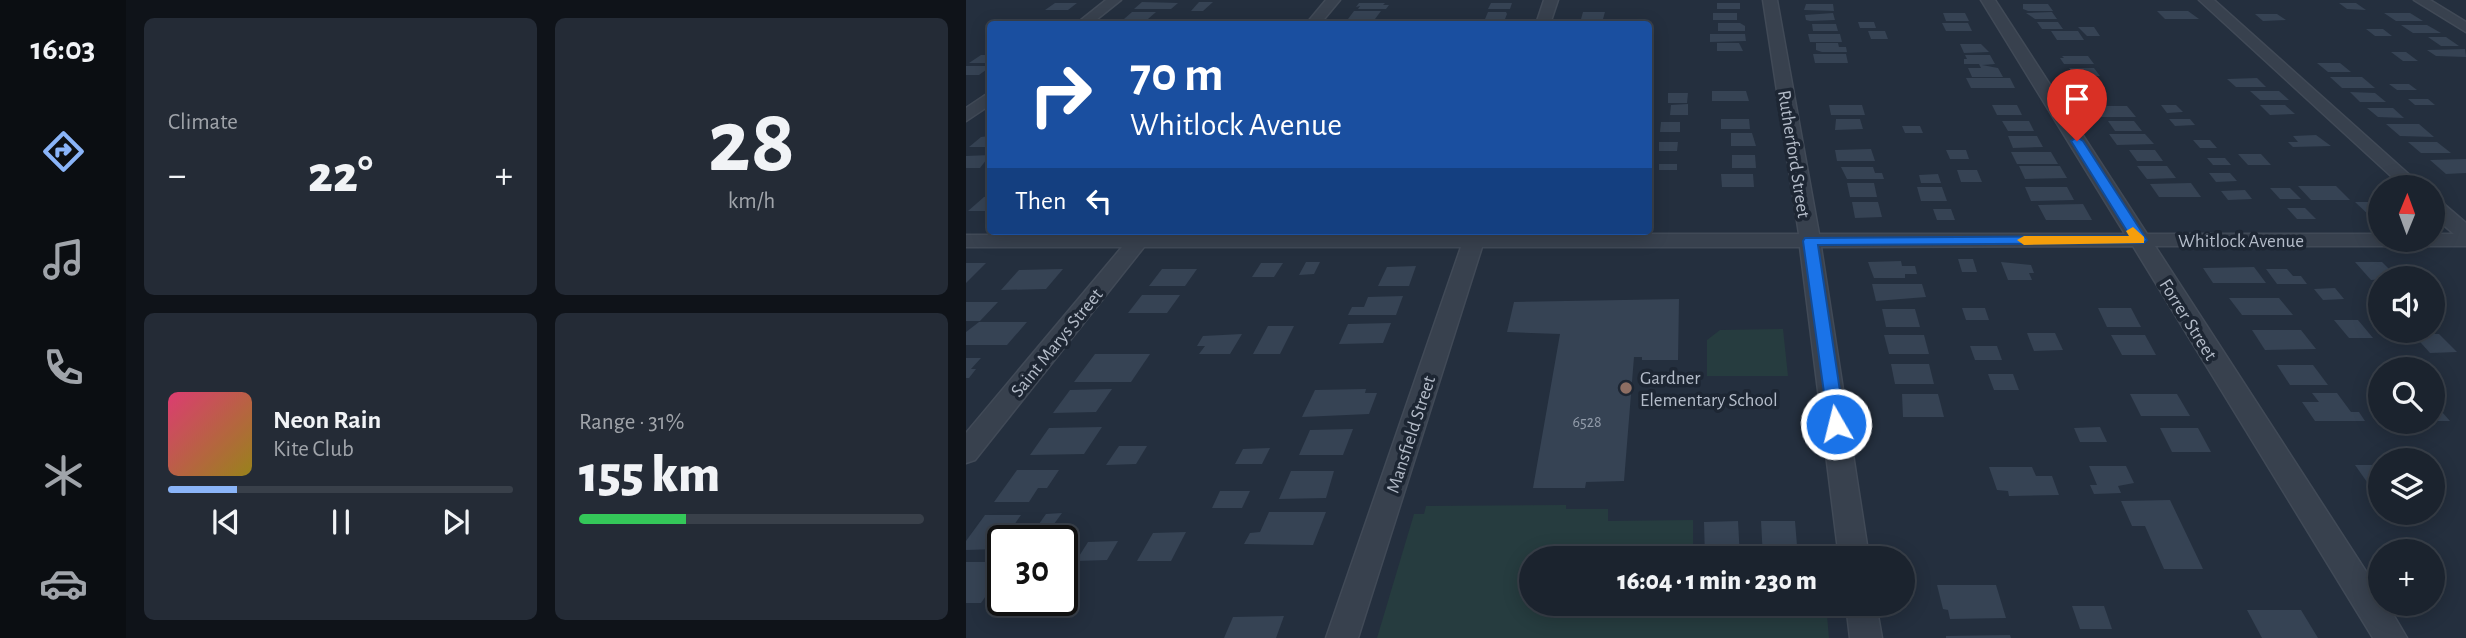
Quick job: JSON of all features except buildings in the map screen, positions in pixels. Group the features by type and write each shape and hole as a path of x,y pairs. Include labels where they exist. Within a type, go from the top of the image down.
{"street":[{"path":"1087,21 1114,0"},
{"path":"1316,21 1333,0"},
{"path":"1544,21 1551,0"},
{"name":"Rutherford Street","path":"1770,0 1810,241 1852,546"},
{"name":"Forrer Street","path":"1988,0 2390,638"},
{"path":"2206,0 2401,175"},
{"path":"2421,0 2466,28"},
{"path":"966,116 987,99"},
{"path":"2445,215 2466,234"},
{"name":"Whitlock Avenue","path":"966,241 1142,236 1475,236 1810,241 2466,240"},
{"name":"Saint Marys Street","path":"966,452 1142,236"},
{"name":"Mansfield Street","path":"1342,638 1475,236"},
{"path":"1863,616 1866,638"}],"green space":[{"path":"1783,329 1788,376 1707,376 1707,340 1720,330"},
{"path":"1566,505 1566,509 1608,509 1608,521 1693,520 1693,546 1519,546 1519,616 1827,616 1829,638 1377,638 1414,514 1424,514 1426,506"}],"slow traffic":[{"path":"2024,240 2139,240 2133,231"}],"place":[{"name":"Gardner Elementary School","path":"1626,388"}],"route":[{"path":"1836,424 1810,241 2139,240 2077,141"}]}
